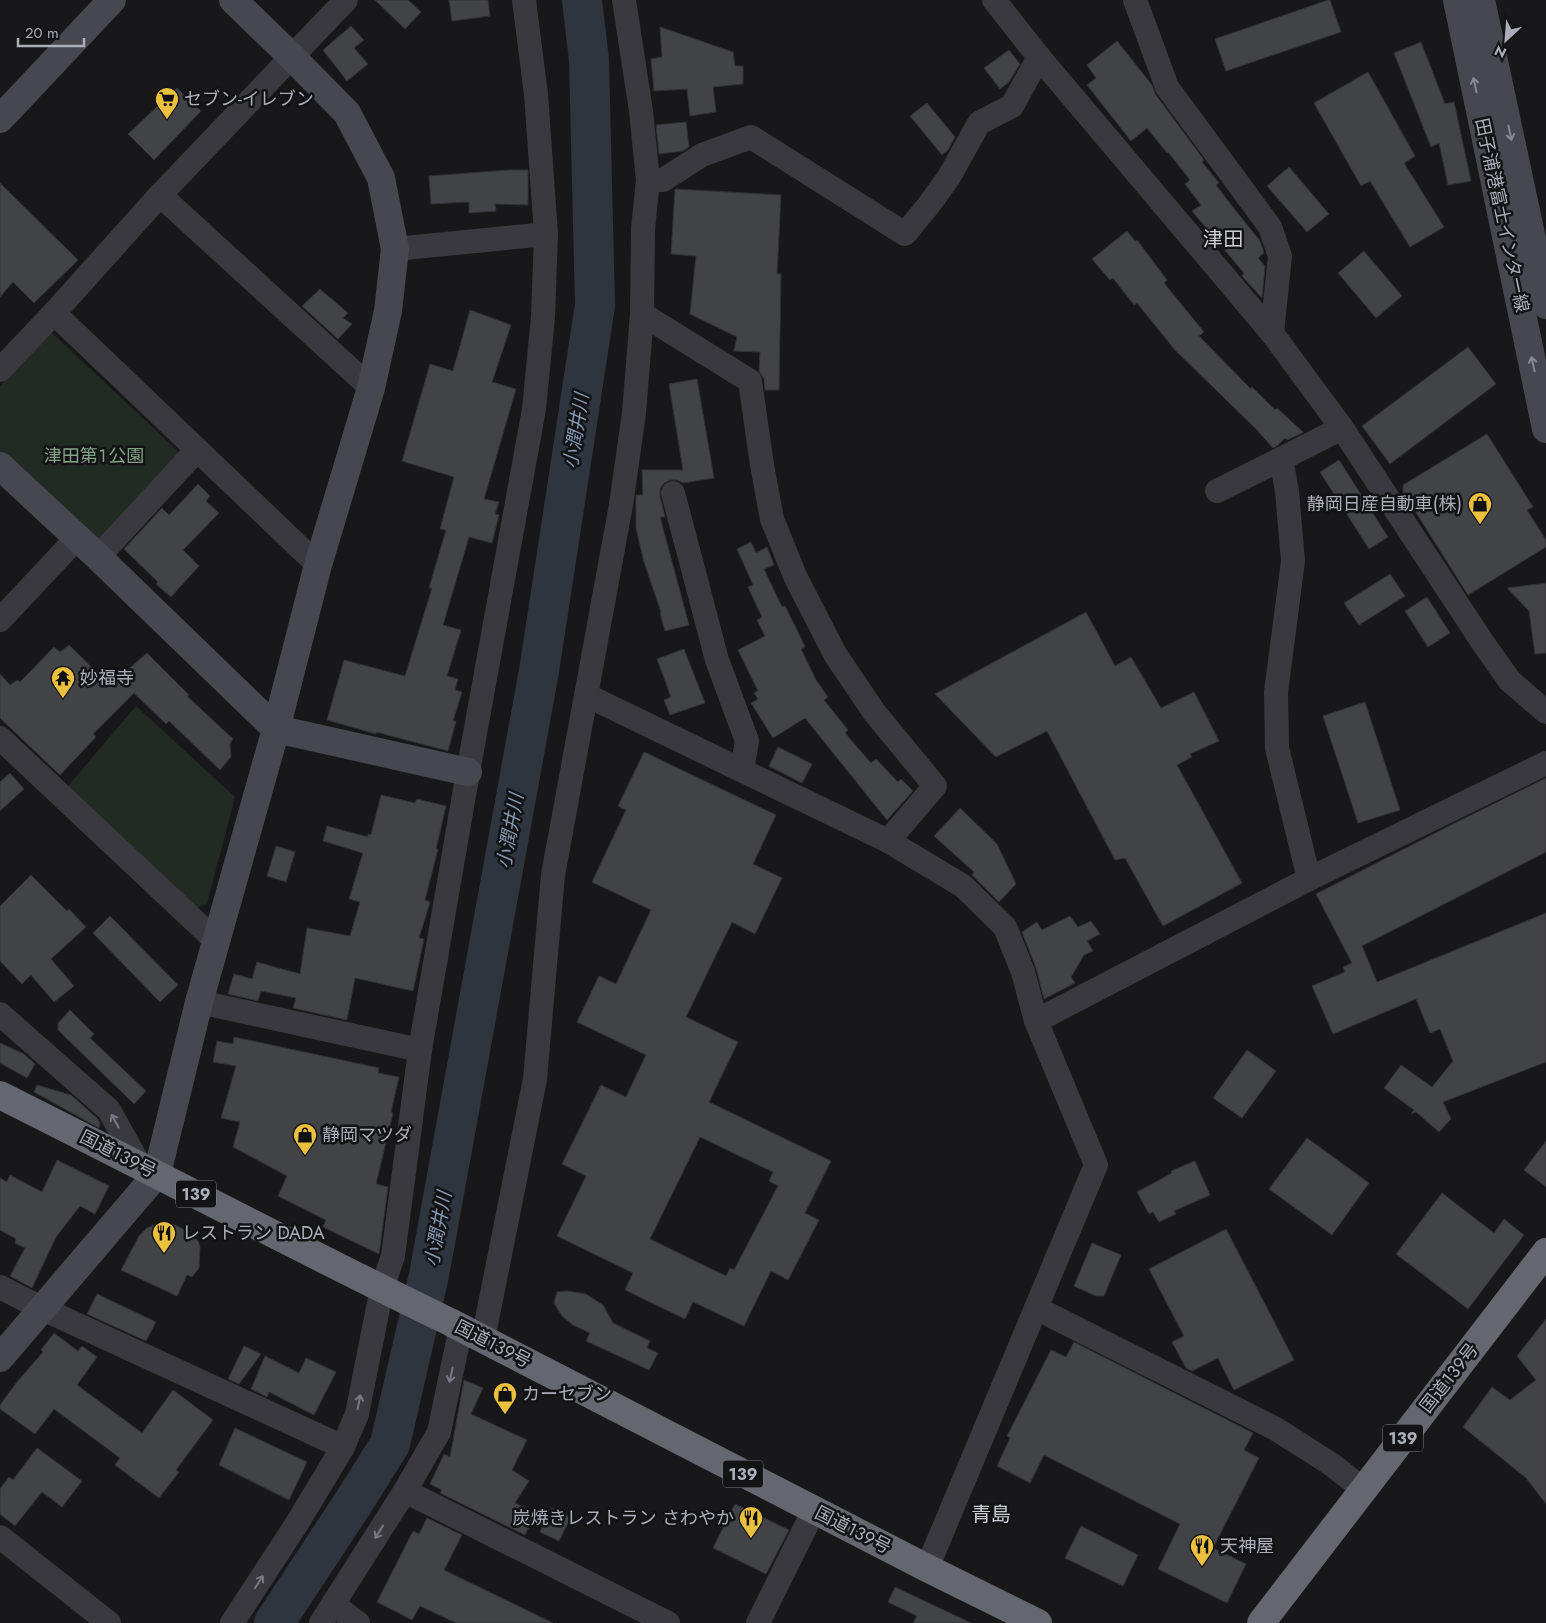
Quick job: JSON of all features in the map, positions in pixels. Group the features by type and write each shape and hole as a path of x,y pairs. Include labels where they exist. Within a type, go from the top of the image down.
{"highway":[{"name":"国道139号","path":"0,1095 465,1329 927,1568 1038,1623"},
{"name":"国道139号","path":"1261,1623 1546,1252"}],"street":[{"path":"0,119 112,0"},
{"path":"0,1358 43,1309 148,1169 199,1002 276,729 318,565 371,388 388,311 395,249 381,178 347,113 233,0"},
{"path":"0,370 160,195 346,0"},
{"path":"232,1623 296,1525 343,1447 357,1414 387,1291 420,1050 534,409 543,317 546,234 536,94 524,0"},
{"path":"358,1623 327,1613 405,1491 439,1432 465,1329 535,1079 553,874 624,487 634,413 642,314 643,229 648,180 641,111 624,0"},
{"path":"994,0 1039,57 1272,333 1342,428 1510,681 1546,712"},
{"path":"1135,0 1167,87 1270,227 1280,256 1272,333"},
{"name":"田子浦港富士インター線","path":"1457,0 1546,429"},
{"name":"田子浦港富士インター線","path":"1481,0 1546,305"},
{"path":"648,180 663,180 702,155 752,137 905,234 949,177 978,124 1012,106 1039,57"},
{"path":"160,195 371,388"},
{"path":"395,249 546,234"},
{"path":"54,313 318,565"},
{"path":"642,314 750,381 772,519 795,576 840,661 874,712 935,786 888,841"},
{"path":"1217,491 1342,428"},
{"path":"98,557 197,450"},
{"path":"1281,459 1293,561 1276,692 1277,748 1309,880"},
{"path":"0,466 98,557 276,729 468,772"},
{"path":"673,493 717,660 747,741 742,770"},
{"path":"0,620 77,538"},
{"path":"586,695 888,841 963,886 1005,927 1023,972 1036,1021 1096,1165 927,1568"},
{"path":"0,738 216,941"},
{"path":"1036,1021 1309,880 1546,763"},
{"path":"199,1002 420,1050"},
{"path":"0,1014 109,1110 148,1169"},
{"path":"0,1287 43,1309 343,1447"},
{"path":"1036,1308 1276,1429 1331,1464 1364,1489"},
{"path":"405,1491 668,1623"},
{"path":"758,1623 814,1510"},
{"path":"0,1537 109,1623"}],"green space":[{"name":"津田第１公園","path":"51,332 180,453 97,541 0,451 0,386"},
{"path":"136,706 235,797 207,904 193,909 68,786"}],"building":[{"path":"375,0 408,0 421,12 405,29"},
{"path":"449,0 488,0 490,16 452,21"},
{"path":"1330,0 1341,32 1226,71 1215,39"},
{"path":"351,26 364,40 354,48 368,64 347,81 323,50"},
{"path":"660,27 733,52 735,66 743,66 743,84 713,87 716,112 690,116 687,89 654,91 651,59 662,57"},
{"path":"1117,41 1152,85 1156,95 1204,160 1202,162 1219,183 1216,185 1260,241 1264,253 1258,258 1265,266 1262,298 1242,276 1244,273 1192,211 1201,205 1185,184 1190,180 1168,152 1147,128 1131,141 1087,85 1096,78 1087,65"},
{"path":"1421,42 1445,104 1454,102 1471,181 1448,185 1439,143 1431,147 1394,53"},
{"path":"1009,50 1020,64 1009,82 1000,89 984,68"},
{"path":"1368,72 1415,156 1404,163 1444,227 1410,247 1370,181 1361,186 1314,103"},
{"path":"177,88 201,111 154,160 128,134"},
{"path":"927,103 955,137 948,150 942,155 910,116"},
{"path":"686,122 689,147 683,151 659,154 656,125"},
{"path":"1289,167 1329,214 1307,232 1267,186"},
{"path":"528,170 528,205 495,204 496,211 469,213 469,202 431,204 429,176"},
{"path":"0,183 78,260 34,303 13,282 0,297"},
{"path":"675,189 781,195 777,274 781,274 779,390 765,390 764,379 759,371 760,352 734,351 737,337 690,314 696,256 671,254"},
{"path":"1127,231 1135,241 1137,240 1167,280 1164,283 1204,332 1199,336 1251,389 1252,387 1275,410 1277,408 1302,433 1287,440 1285,438 1273,448 1175,350 1137,303 1134,305 1113,278 1110,280 1092,259"},
{"path":"1364,251 1402,296 1376,318 1338,273"},
{"path":"320,289 348,313 343,318 352,324 338,339 302,306"},
{"path":"470,310 511,325 492,382 516,389 484,499 499,502 495,514 499,515 492,543 469,537 443,625 461,630 447,676 458,679 455,690 462,692 453,721 456,721 448,751 327,720 344,660 405,676 432,588 429,588 446,530 440,529 454,477 402,461 430,364 453,371"},
{"path":"1468,347 1496,384 1390,464 1362,426"},
{"path":"697,379 714,478 683,483 677,480 670,480 664,483 660,489 665,517 660,517 689,625 665,631 661,612 644,562 636,528 636,495 643,495 642,470 683,470 669,384"},
{"name":"静岡日産自動車(株)","path":"1487,434 1533,507 1527,510 1546,540 1546,547 1468,595 1403,492 1403,485"},
{"path":"1339,460 1388,537 1369,549 1320,472"},
{"path":"198,484 210,496 206,501 219,513 183,550 199,566 171,597 156,584 158,582 124,549 162,508 169,515"},
{"path":"751,542 756,553 767,547 774,565 764,569 782,607 785,606 798,632 805,647 801,649 816,680 828,697 824,700 848,730 845,733 871,763 876,759 898,782 901,779 913,791 887,820 805,718 773,738 751,703 758,699 754,693 758,691 738,650 765,636 757,620 762,617 748,587 753,585 737,549"},
{"path":"1390,574 1405,596 1359,625 1344,603"},
{"path":"1546,583 1546,653 1535,654 1529,611 1507,588"},
{"path":"1427,597 1450,633 1428,647 1405,611"},
{"path":"1086,612 1115,666 1131,657 1161,708 1194,692 1219,741 1190,754 1192,757 1177,765 1242,883 1163,926 1125,858 1115,860 1047,731 996,757 935,694"},
{"path":"69,645 110,685 147,653 189,695 187,696 233,739 230,744 231,757 220,770 169,721 166,724 134,693 93,734 96,737 60,775 0,718 0,674 10,685 17,680 20,682 54,647 60,652"},
{"path":"684,649 705,703 670,715 664,700 671,697 657,659"},
{"path":"1365,702 1400,810 1358,823 1323,716"},
{"path":"778,747 812,764 802,783 769,766"},
{"path":"644,752 776,815 753,864 782,878 755,934 732,922 686,1017 738,1042 709,1102 831,1161 805,1213 819,1220 788,1280 771,1271 744,1326 693,1302 685,1319 625,1290 633,1273 557,1236 586,1176 562,1164 601,1085 626,1097 646,1055 577,1022 599,976 616,984 651,910 592,882 626,810 618,806","holes":["700,1137 773,1172 769,1181 778,1186 734,1270 730,1268 726,1276 650,1239"]},
{"path":"10,773 24,789 0,811 0,782"},
{"path":"1546,778 1546,852 1362,946 1377,982 1546,913 1546,1062 1443,1102 1451,1119 1439,1132 1416,1112 1411,1114 1414,1110 1384,1088 1401,1065 1432,1087 1453,1061 1440,1029 1430,1033 1416,999 1333,1034 1312,986 1345,972 1343,967 1352,963 1316,894"},
{"path":"381,795 415,803 417,799 446,806 436,849 438,849 425,900 430,902 419,938 424,939 413,991 355,978 347,1020 293,1008 296,998 261,991 258,1001 228,994 234,974 252,979 257,962 300,974 307,928 350,936 360,902 349,899 363,853 323,841 327,826 368,837 368,834 371,835"},
{"path":"960,808 997,844 1016,884 999,902 972,875 974,872 934,836"},
{"path":"276,846 295,852 286,882 267,876"},
{"path":"31,875 86,927 51,959 74,986 54,1002 31,975 22,984 0,961 0,906"},
{"path":"110,916 178,985 160,1002 93,933"},
{"path":"1070,916 1078,927 1091,921 1100,934 1087,941 1093,951 1084,955 1071,977 1075,983 1044,999 1036,968 1022,932 1037,922 1042,930"},
{"path":"70,1010 94,1034 90,1038 146,1091 134,1104 58,1030 58,1023"},
{"path":"234,1037 379,1068 378,1073 399,1077 391,1112 393,1113 376,1184 388,1187 379,1254 323,1227 326,1220 278,1196 287,1176 233,1147 240,1122 221,1118 236,1066 213,1062 217,1041 233,1044"},
{"path":"0,1043 24,1054 35,1064 27,1078 0,1063"},
{"path":"1247,1050 1276,1071 1242,1118 1213,1098"},
{"path":"37,1085 71,1095 98,1119 100,1123 99,1128 34,1092"},
{"path":"1307,1138 1369,1183 1332,1235 1269,1189"},
{"path":"1546,1141 1546,1187 1524,1170"},
{"path":"57,1160 109,1186 95,1214 80,1206 56,1237 32,1288 10,1276 25,1248 15,1243 16,1239 0,1230 0,1178 7,1182 10,1175 42,1192"},
{"path":"1195,1161 1210,1195 1174,1211 1176,1214 1159,1222 1153,1212 1149,1214 1137,1192 1172,1173 1171,1171"},
{"path":"1442,1193 1494,1233 1504,1219 1524,1235 1468,1309 1396,1254"},
{"path":"165,1223 175,1225 187,1231 198,1241 200,1247 199,1268 192,1277 187,1275 177,1296 121,1270 139,1236 147,1228"},
{"path":"1226,1229 1294,1360 1234,1390 1218,1358 1192,1371 1186,1368 1172,1342 1184,1336 1149,1269"},
{"path":"1092,1243 1121,1255 1104,1296 1096,1296 1074,1286"},
{"path":"567,1291 586,1294 603,1305 613,1323 650,1341 647,1348 658,1353 649,1370 586,1341 590,1333 573,1325 562,1316 554,1303 557,1292"},
{"path":"97,1294 156,1322 146,1341 87,1314"},
{"path":"1546,1319 1546,1504 1526,1478 1463,1427 1492,1387 1510,1400 1536,1380 1517,1356"},
{"path":"54,1333 78,1351 82,1346 97,1357 77,1385 142,1433 173,1390 213,1420 176,1470 179,1472 159,1498 115,1465 120,1458 54,1409 35,1434 0,1409 0,1405 43,1352 41,1350"},
{"path":"1074,1342 1253,1433 1244,1450 1259,1458 1213,1548 1246,1564 1227,1603 1158,1569 1180,1524 1044,1455 1030,1483 997,1466 1010,1438 1007,1436 1051,1350 1066,1357"},
{"path":"244,1346 261,1354 239,1384 228,1379"},
{"path":"265,1356 299,1373 306,1358 336,1372 314,1415 269,1392 267,1397 251,1389"},
{"path":"464,1380 483,1388 471,1414 527,1440 512,1470 529,1481 515,1503 536,1513 525,1535 440,1493 442,1490 430,1484 444,1454 450,1457"},
{"path":"235,1428 307,1462 289,1500 219,1465"},
{"path":"37,1448 82,1481 62,1507 42,1492 15,1526 0,1514 0,1489 9,1477 13,1480"},
{"name":"炭焼きレストラン さわやか","path":"735,1504 789,1530 766,1574 713,1548"},
{"path":"551,1508 571,1517 559,1541 540,1532"},
{"path":"427,1518 462,1535 444,1570 553,1623 456,1623 420,1606 412,1620 377,1602 413,1531 419,1534"},
{"path":"1081,1526 1138,1555 1123,1586 1065,1558"},
{"path":"895,1587 971,1623 913,1623 917,1616 888,1602"}],"waterway":[{"name":"小潤井川","path":"274,1623 390,1444 429,1275 539,671 595,305 589,60 582,0"}],"place":[{"name":"セブン-イレブン","path":"167,120"},
{"name":"静岡日産自動車(株)","path":"1480,525"},
{"name":"妙福寺","path":"63,699"},
{"name":"静岡マツダ","path":"305,1156"},
{"name":"レストラン DADA","path":"164,1254"},
{"name":"カーセブン","path":"505,1415"},
{"name":"炭焼きレストラン さわやか","path":"751,1539"},
{"name":"天神屋","path":"1202,1567"}],"district":[{"name":"津田","path":"1223,239"},
{"name":"青島","path":"991,1514"}]}
